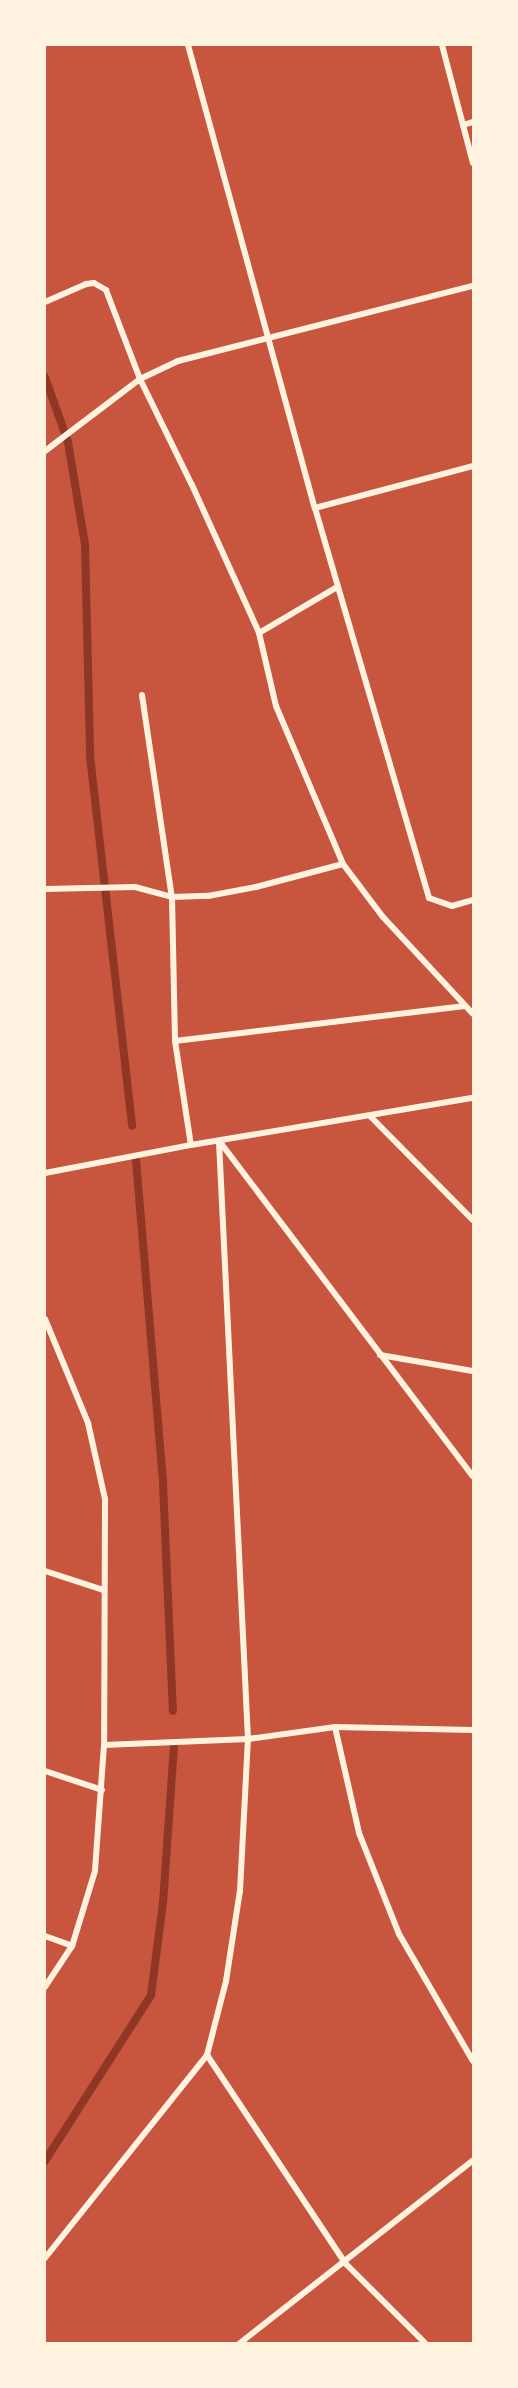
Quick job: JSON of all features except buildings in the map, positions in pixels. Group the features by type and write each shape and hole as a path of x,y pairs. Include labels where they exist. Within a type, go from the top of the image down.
{"street":[{"path":"188,45 337,587 429,898 452,906 473,900"},
{"path":"442,45 473,163"},
{"path":"463,125 473,122"},
{"path":"45,302 86,284 94,283 106,290 140,379 192,485 259,633 276,706 343,864 383,917 473,1014"},
{"path":"45,451 140,379 177,361 473,286"},
{"path":"315,508 473,466"},
{"path":"259,633 337,587"},
{"path":"142,695 172,897 175,1041 191,1145"},
{"path":"45,889 135,887 172,897 208,896 256,887 343,864"},
{"path":"175,1041 465,1005"},
{"path":"45,1173 191,1145 473,1098"},
{"path":"370,1116 473,1220"},
{"path":"219,1142 473,1476"},
{"path":"45,2258 207,2055 226,1981 240,1891 248,1739 219,1142"},
{"path":"45,1319 88,1423 105,1499 104,1745 95,1871 72,1946 45,1987"},
{"path":"380,1355 473,1371"},
{"path":"45,1571 103,1590"},
{"path":"336,1727 359,1833 399,1934 473,2061"},
{"path":"104,1745 248,1739 336,1727 473,1730"},
{"path":"45,1771 102,1790"},
{"path":"45,1936 72,1946"},
{"path":"207,2055 345,2263 425,2343"},
{"path":"240,2343 345,2263 473,2160"}],"waterway":[{"path":"45,377 68,442 85,545 90,756 132,1126"},
{"path":"136,1160 163,1484 173,1711"},
{"path":"45,2161 151,1995 163,1903 174,1747"}]}
